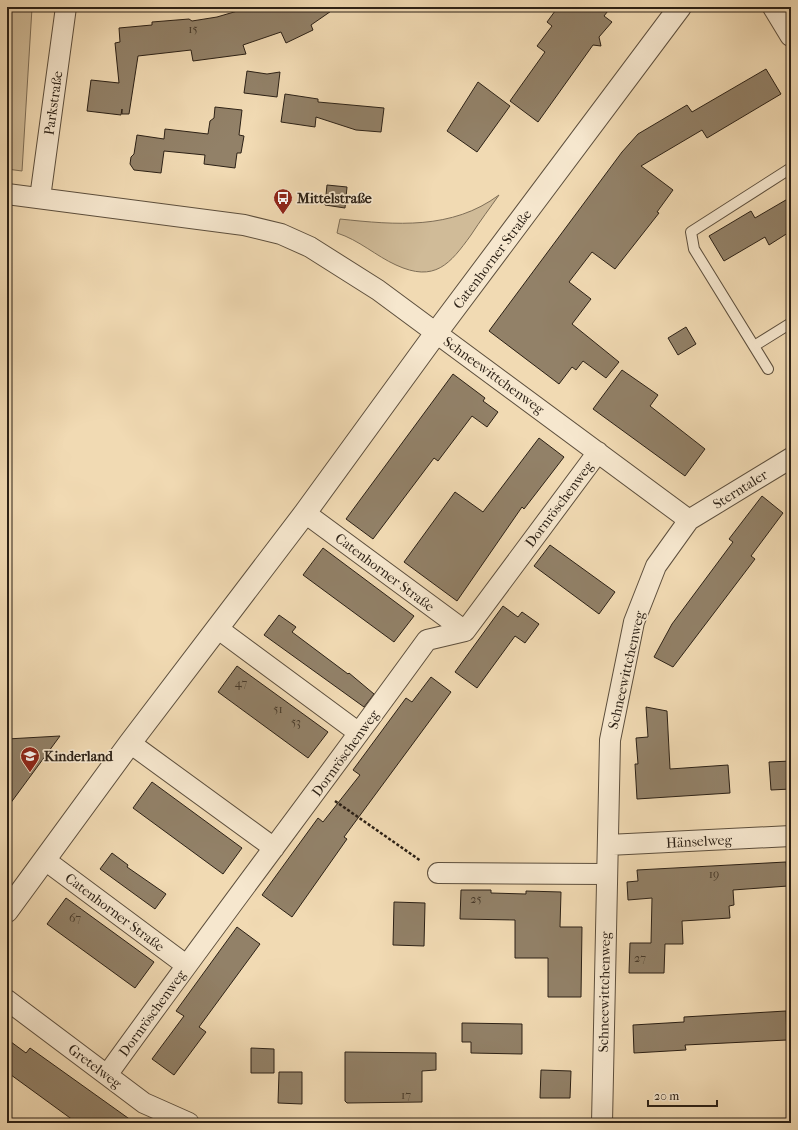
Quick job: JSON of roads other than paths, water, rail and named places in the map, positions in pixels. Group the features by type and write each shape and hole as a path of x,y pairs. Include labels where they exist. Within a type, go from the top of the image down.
{"street":[{"name":"Parkstraße","path":"40,198 66,7"},
{"name":"Catenhorner Straße","path":"7,911 130,743 305,513 436,333 680,7"},
{"path":"774,7 791,35"},
{"path":"7,194 208,220 280,234 310,247 378,290 436,333"},
{"name":"Schneewittchenweg","path":"436,333 689,520 656,566 634,622 610,740 606,874 602,1123"},
{"name":"Dornröschenweg","path":"107,1076 186,965 318,790 427,640 465,631 598,452"},
{"name":"Sterntaler","path":"689,520 791,458"},
{"name":"Catenhorner Straße","path":"305,513 465,631"},
{"path":"217,628 359,734"},
{"path":"130,743 274,848"},
{"name":"Hänselweg","path":"608,845 791,836"},
{"name":"Catenhorner Straße","path":"45,860 186,965"},
{"path":"438,873 606,874"},
{"name":"Gretelweg","path":"7,1000 144,1103 189,1123"}],"lane":[{"path":"768,369 694,249 692,232 791,168"},
{"path":"754,346 791,323"}],"place":[{"name":"Mittelstraße","path":"283,215"},
{"name":"Kinderland","path":"30,773"}]}
